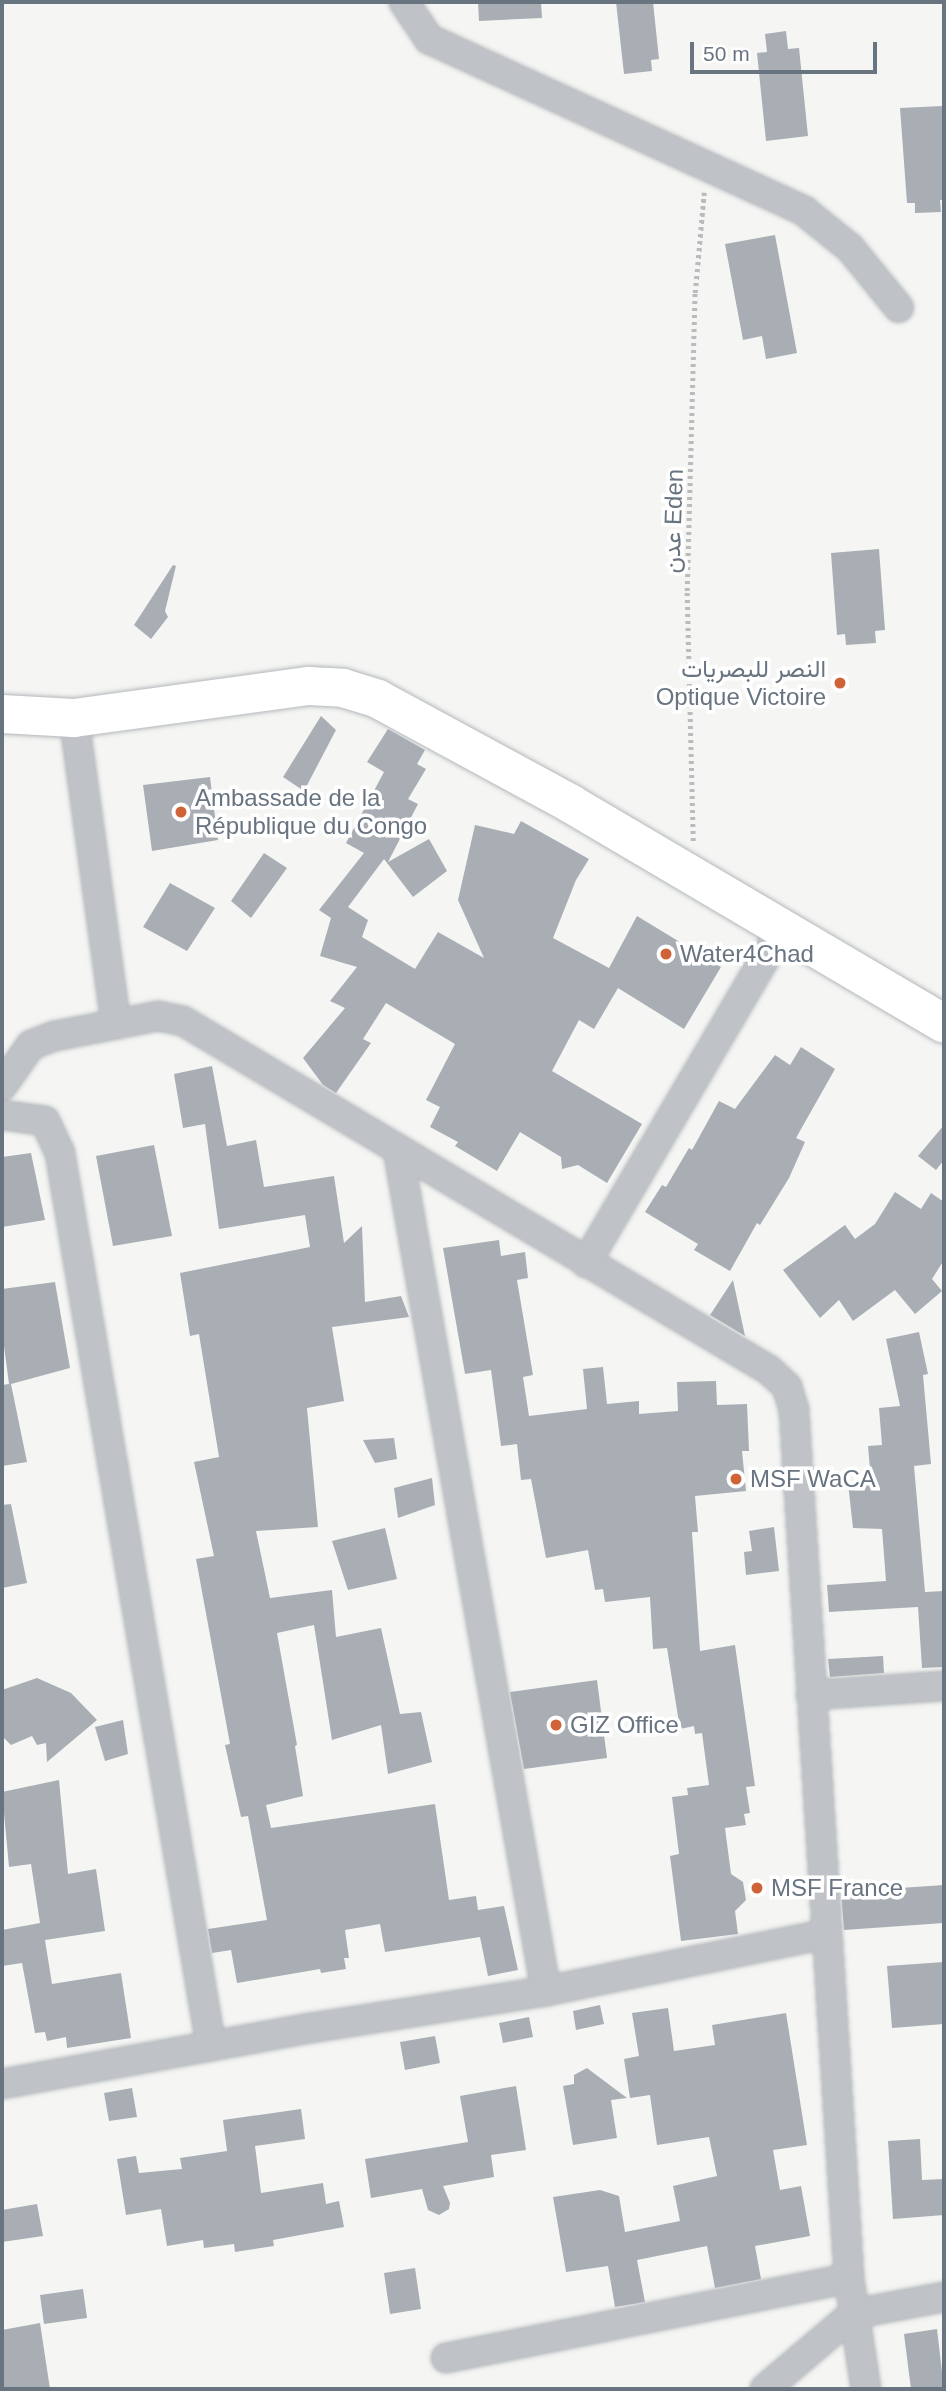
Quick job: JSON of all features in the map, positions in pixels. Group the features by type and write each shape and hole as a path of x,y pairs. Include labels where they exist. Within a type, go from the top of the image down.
{"street":[{"path":"404,2 429,39 804,211 850,248 899,307"},
{"path":"2,714 74,718 309,686 343,688 378,699 571,804 944,1024"},
{"path":"74,718 116,1024"},
{"path":"586,1263 781,930"},
{"path":"2,1086 31,1045 55,1036 158,1016 183,1021 769,1370 787,1387 794,1410 825,1934 849,2278 866,2389"},
{"path":"2,1115 45,1121 60,1153 211,2046"},
{"path":"398,1150 546,1991"},
{"path":"811,1695 944,1686"},
{"path":"2,2084 211,2046 546,1991 825,1934"},
{"path":"446,2358 849,2278"},
{"path":"765,2389 853,2314 944,2297"}],"path":[{"name":"عدن Eden","path":"693,877 687,591 695,293 707,167"}],"building":[{"path":"478,2 541,2 542,18 479,21"},
{"path":"616,2 653,2 659,59 651,60 652,71 624,74"},
{"path":"786,31 788,49 799,48 808,136 766,141 757,53 767,52 765,34"},
{"path":"942,106 944,200 940,200 941,212 915,213 915,203 907,203 900,108"},
{"path":"775,235 797,353 766,359 762,336 743,340 725,244"},
{"path":"879,549 885,630 875,631 876,643 846,645 845,634 837,635 831,553"},
{"path":"173,565 176,566 165,611 168,617 151,639 134,625"},
{"path":"321,716 336,730 304,791 283,777"},
{"path":"388,729 425,750 417,764 426,769 408,799 418,804 388,862 429,839 447,871 413,897 384,859 348,907 368,920 362,937 415,969 438,932 484,958 458,900 475,825 514,834 521,821 589,859 576,880 553,938 609,968 637,916 721,967 684,1029 618,988 594,1029 579,1020 552,1071 642,1124 607,1183 578,1165 562,1169 561,1157 520,1132 497,1171 455,1146 458,1142 430,1127 440,1107 426,1100 455,1044 386,1003 363,1039 371,1043 336,1093 323,1085 303,1058 345,1008 330,1001 357,967 320,956 331,918 319,910 364,853 346,843 384,772 367,762"},
{"name":"Ambassade de la République du Congo","path":"210,777 218,840 152,851 143,785"},
{"path":"264,853 287,868 251,918 231,901"},
{"path":"170,883 215,908 187,951 143,927"},
{"path":"801,1047 835,1069 796,1138 805,1142 789,1178 760,1225 757,1223 730,1271 694,1250 698,1244 645,1212 662,1185 666,1187 689,1148 692,1150 719,1101 735,1109 775,1055 790,1065"},
{"path":"212,1066 227,1146 256,1140 264,1187 334,1176 344,1243 362,1226 365,1302 401,1296 409,1317 332,1327 344,1401 307,1408 318,1527 256,1531 270,1598 332,1590 336,1637 381,1628 400,1714 421,1712 432,1762 388,1774 381,1725 332,1740 314,1625 277,1633 297,1745 295,1746 303,1796 266,1805 271,1828 435,1804 449,1900 476,1896 478,1910 504,1906 518,1970 488,1976 480,1937 385,1952 380,1924 345,1930 349,1958 344,1958 346,1969 321,1973 320,1969 237,1983 231,1950 212,1953 208,1929 267,1920 248,1816 241,1817 225,1745 230,1744 196,1559 214,1556 194,1462 219,1457 199,1334 190,1336 180,1273 310,1247 305,1215 219,1229 205,1124 183,1128 174,1074"},
{"path":"944,1125 944,1160 936,1170 918,1156"},
{"path":"154,1145 172,1236 113,1246 96,1156"},
{"path":"31,1153 45,1220 2,1227 2,1157"},
{"path":"895,1192 921,1209 931,1193 944,1202 944,1260 932,1279 942,1291 915,1314 895,1290 853,1321 839,1300 820,1318 783,1270 845,1225 855,1239 875,1224"},
{"path":"499,1240 501,1256 525,1252 528,1278 517,1280 533,1375 523,1377 529,1416 587,1409 583,1369 603,1367 607,1404 639,1401 639,1414 678,1411 677,1382 716,1381 717,1405 747,1404 749,1451 742,1451 746,1491 695,1496 698,1532 692,1532 700,1651 735,1645 755,1786 746,1787 750,1813 744,1814 746,1825 725,1828 731,1874 743,1882 746,1900 735,1911 738,1934 681,1941 670,1856 679,1854 672,1797 688,1795 687,1788 709,1785 702,1733 695,1734 694,1726 680,1729 667,1648 653,1649 650,1597 605,1602 603,1589 595,1590 588,1550 546,1558 531,1479 521,1480 517,1444 501,1446 491,1370 465,1374 443,1248"},
{"path":"733,1280 745,1336 710,1315"},
{"path":"55,1282 70,1368 11,1384 27,1462 2,1466 2,1385 9,1384 2,1331 2,1289"},
{"path":"919,1332 928,1374 923,1375 931,1464 914,1466 925,1592 944,1591 944,1667 922,1668 918,1607 829,1612 827,1585 886,1581 882,1529 853,1528 848,1483 871,1481 868,1446 882,1445 879,1408 900,1406 886,1339"},
{"path":"394,1438 397,1459 375,1463 363,1440"},
{"path":"432,1478 435,1505 398,1518 394,1488"},
{"path":"11,1504 27,1583 2,1588 2,1505"},
{"path":"774,1527 779,1571 746,1575 744,1552 752,1551 749,1531"},
{"path":"385,1528 397,1579 348,1590 332,1541"},
{"path":"883,1656 884,1673 830,1677 828,1659"},
{"path":"37,1678 71,1693 97,1720 47,1762 46,1743 37,1745 32,1736 11,1745 2,1736 2,1690"},
{"name":"GIZ Office","path":"597,1680 607,1758 524,1769 510,1692"},
{"path":"123,1720 128,1754 105,1761 95,1727"},
{"path":"59,1780 68,1874 96,1869 105,1931 45,1940 52,1984 121,1973 131,2038 67,2048 66,2037 47,2041 45,2032 35,2033 22,1963 2,1966 2,1930 40,1923 31,1864 9,1867 2,1792"},
{"path":"944,1885 944,1923 844,1930 841,1892"},
{"path":"944,1962 944,2024 892,2028 887,1966"},
{"path":"600,2005 604,2024 576,2030 573,2011"},
{"path":"668,2008 674,2051 715,2045 712,2025 786,2013 807,2145 773,2150 780,2190 801,2186 810,2236 755,2246 761,2279 715,2288 707,2246 637,2260 645,2302 615,2307 608,2266 566,2272 553,2197 600,2190 619,2196 625,2232 680,2221 673,2186 717,2176 709,2137 657,2145 650,2095 630,2098 624,2059 639,2056 632,2013"},
{"path":"529,2017 533,2037 503,2043 499,2023"},
{"path":"435,2036 440,2063 405,2070 400,2042"},
{"path":"587,2068 627,2098 611,2100 617,2138 573,2145 563,2086 574,2084 574,2075"},
{"path":"516,2086 526,2150 491,2155 494,2177 443,2186 450,2203 449,2209 439,2215 428,2210 422,2189 371,2198 365,2159 468,2142 460,2096"},
{"path":"132,2088 137,2117 109,2121 104,2093"},
{"path":"301,2109 305,2139 255,2146 261,2193 323,2183 326,2204 339,2201 344,2227 273,2240 274,2246 235,2252 234,2244 204,2248 203,2240 167,2246 161,2209 126,2215 117,2159 136,2156 139,2173 182,2169 180,2158 227,2151 223,2120"},
{"path":"920,2139 922,2180 944,2179 944,2215 893,2219 888,2141"},
{"path":"37,2204 43,2236 2,2242 2,2210"},
{"path":"415,2268 421,2309 390,2314 384,2273"},
{"path":"83,2289 87,2318 44,2324 40,2295"},
{"path":"40,2323 50,2389 2,2389 2,2330"},
{"path":"937,2329 944,2389 911,2389 904,2334"}],"place":[{"name":"النصر للبصريات Optique Victoire","path":"840,683"},
{"name":"Ambassade de la République du Congo","path":"181,812"},
{"name":"Water4Chad","path":"666,954"},
{"name":"MSF WaCA","path":"736,1479"},
{"name":"GIZ Office","path":"556,1725"},
{"name":"MSF France","path":"757,1888"}]}
